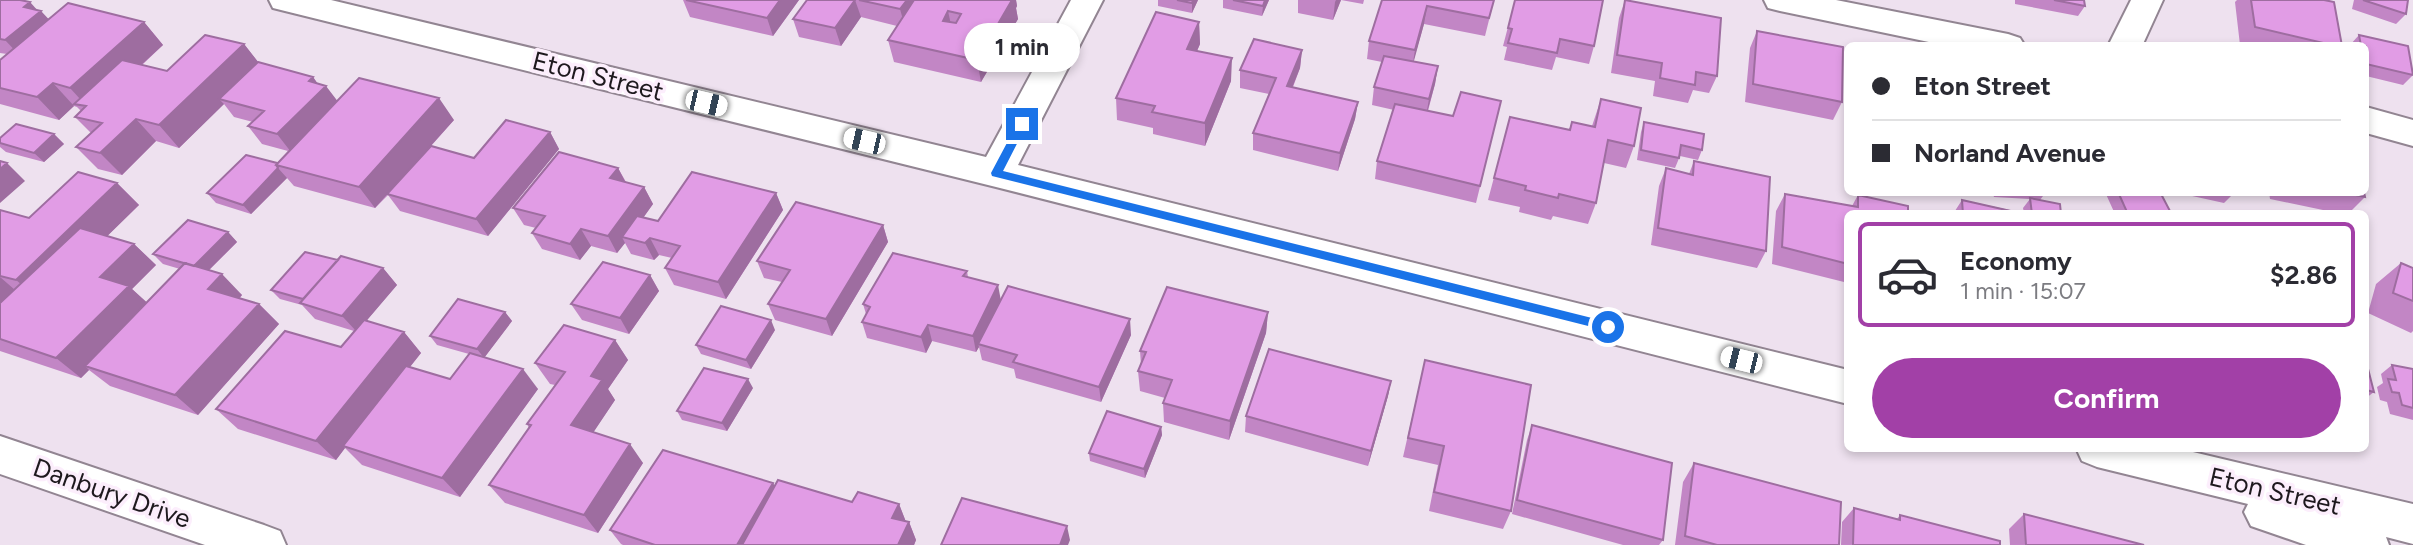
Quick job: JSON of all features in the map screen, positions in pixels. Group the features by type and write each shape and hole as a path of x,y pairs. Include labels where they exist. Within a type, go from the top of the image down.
{"street":[{"name":"Eton Street","path":"285,0 996,173 1844,386"},
{"path":"996,173 1087,0"},
{"path":"1780,0 1988,42"},
{"path":"2127,42 2147,0"},
{"path":"2369,121 2413,133"},
{"name":"Eton Street","path":"2087,452 2367,545"},
{"name":"Eton Street","path":"2113,452 2413,524"},
{"name":"Danbury Drive","path":"0,455 264,545"}],"building":[{"path":"0,0 30,2 24,7 41,11 5,40 0,39"},
{"path":"686,0 780,0 767,18"},
{"path":"807,0 855,0 835,28 793,19"},
{"path":"859,0 907,0 900,9"},
{"path":"914,0 1012,0 977,60 888,40","holes":["948,11 961,14 956,23 943,21"]},
{"path":"1233,0 1265,0 1263,6"},
{"path":"1382,0 1494,0 1489,18 1427,6 1415,50 1369,41"},
{"path":"1515,0 1603,0 1594,46 1560,39 1557,53 1508,43 1512,29 1508,28"},
{"path":"1625,0 1721,18 1717,76 1696,72 1695,85 1660,78 1662,63 1617,55"},
{"path":"2054,0 2084,0 2085,6"},
{"path":"2251,0 2324,0 2334,2 2341,42 2319,42 2255,27"},
{"path":"2363,0 2408,0 2406,14"},
{"path":"68,3 144,22 70,88 53,83 37,97 0,88 0,60"},
{"path":"1156,12 1199,22 1187,49 1232,58 1205,123 1152,112 1155,106 1116,98"},
{"path":"1757,31 1843,47 1842,102 1753,84"},
{"path":"205,35 244,44 159,125 136,119 100,153 76,147 102,123 75,117 86,106 74,104 122,60 167,71"},
{"path":"2359,35 2408,46 2413,75 2369,65 2369,42 2360,42"},
{"path":"1254,39 1302,50 1287,86 1358,102 1340,153 1253,133 1276,78 1240,70"},
{"path":"1384,56 1438,66 1429,99 1374,87"},
{"path":"258,62 313,77 309,81 326,86 277,134 248,126 264,111 219,99"},
{"path":"359,78 439,98 359,187 276,165"},
{"path":"1461,92 1501,101 1480,186 1377,161 1395,104 1453,116"},
{"path":"1601,99 1641,108 1634,146 1608,140 1596,203 1559,194 1558,198 1525,190 1526,186 1494,178 1510,117 1570,130 1572,122 1595,127"},
{"path":"506,120 550,132 476,219 387,194 431,146 474,158"},
{"path":"1644,122 1704,134 1702,150 1681,145 1679,158 1641,150"},
{"path":"16,124 54,134 34,153 0,143 0,138"},
{"path":"559,152 618,168 610,178 644,187 608,236 581,229 570,244 532,233 545,216 513,208"},
{"path":"246,155 277,163 278,168 243,205 207,193"},
{"path":"1694,161 1770,177 1766,251 1658,228 1666,168 1693,175"},
{"path":"78,172 117,183 16,280 0,276 0,210 29,218"},
{"path":"692,172 776,193 718,282 665,268 680,246 650,238 645,243 622,237 637,216 658,221"},
{"path":"1785,194 1858,207 1858,196 1908,206 1908,210 1844,210 1844,263 1782,247"},
{"path":"2120,196 2162,196 2169,210 2126,210"},
{"path":"2030,198 2060,204 2061,210 2032,210"},
{"path":"1962,200 2006,210 1963,210"},
{"path":"796,202 883,225 826,319 768,304 790,270 757,261"},
{"path":"188,220 228,232 194,266 153,254"},
{"path":"80,228 134,244 100,277 129,286 56,358 0,339 0,303"},
{"path":"305,252 338,260 303,299 271,290"},
{"path":"893,253 967,271 963,276 998,285 973,336 928,325 921,337 862,322 870,307 863,304"},
{"path":"341,256 383,268 342,316 300,303"},
{"path":"603,262 650,275 620,318 571,304"},
{"path":"185,263 222,274 208,289 259,304 175,395 85,366"},
{"path":"2401,263 2413,268 2413,301 2393,293"},
{"path":"1008,286 1130,319 1099,387 1013,362 1017,355 978,344"},
{"path":"1167,287 1268,312 1230,421 1163,403 1172,380 1138,371 1146,352 1140,351"},
{"path":"458,299 505,312 477,349 430,336"},
{"path":"721,306 771,320 746,360 696,345"},
{"path":"364,320 404,332 316,441 216,409 285,331 341,347"},
{"path":"564,325 615,340 591,376 602,380 571,425 630,444 584,515 489,485 531,425 527,424 565,372 535,363"},
{"path":"1269,349 1391,381 1371,451 1246,416"},
{"path":"470,353 523,369 442,478 343,446 406,366 450,379"},
{"path":"1425,360 1531,385 1511,511 1434,492 1444,446 1408,438"},
{"path":"2392,365 2413,369 2413,408 2402,405 2399,393 2392,392 2388,379 2396,380"},
{"path":"704,368 748,379 722,423 677,411"},
{"path":"2369,373 2374,392 2369,391"},
{"path":"1107,411 1161,427 1144,469 1089,453"},
{"path":"1532,425 1672,463 1663,540 1517,500"},
{"path":"663,450 773,483 737,545 655,545 610,530"},
{"path":"1694,463 1841,502 1839,545 1717,545 1685,536"},
{"path":"778,480 852,502 858,492 899,504 892,518 909,522 898,545 742,545"},
{"path":"962,498 1067,526 1060,545 941,545"},
{"path":"1854,508 1900,520 1900,515 2000,541 2000,545 1853,545"},
{"path":"2024,514 2144,545 2026,545"}],"route":[{"path":"1022,124 996,173 1608,327"}]}
